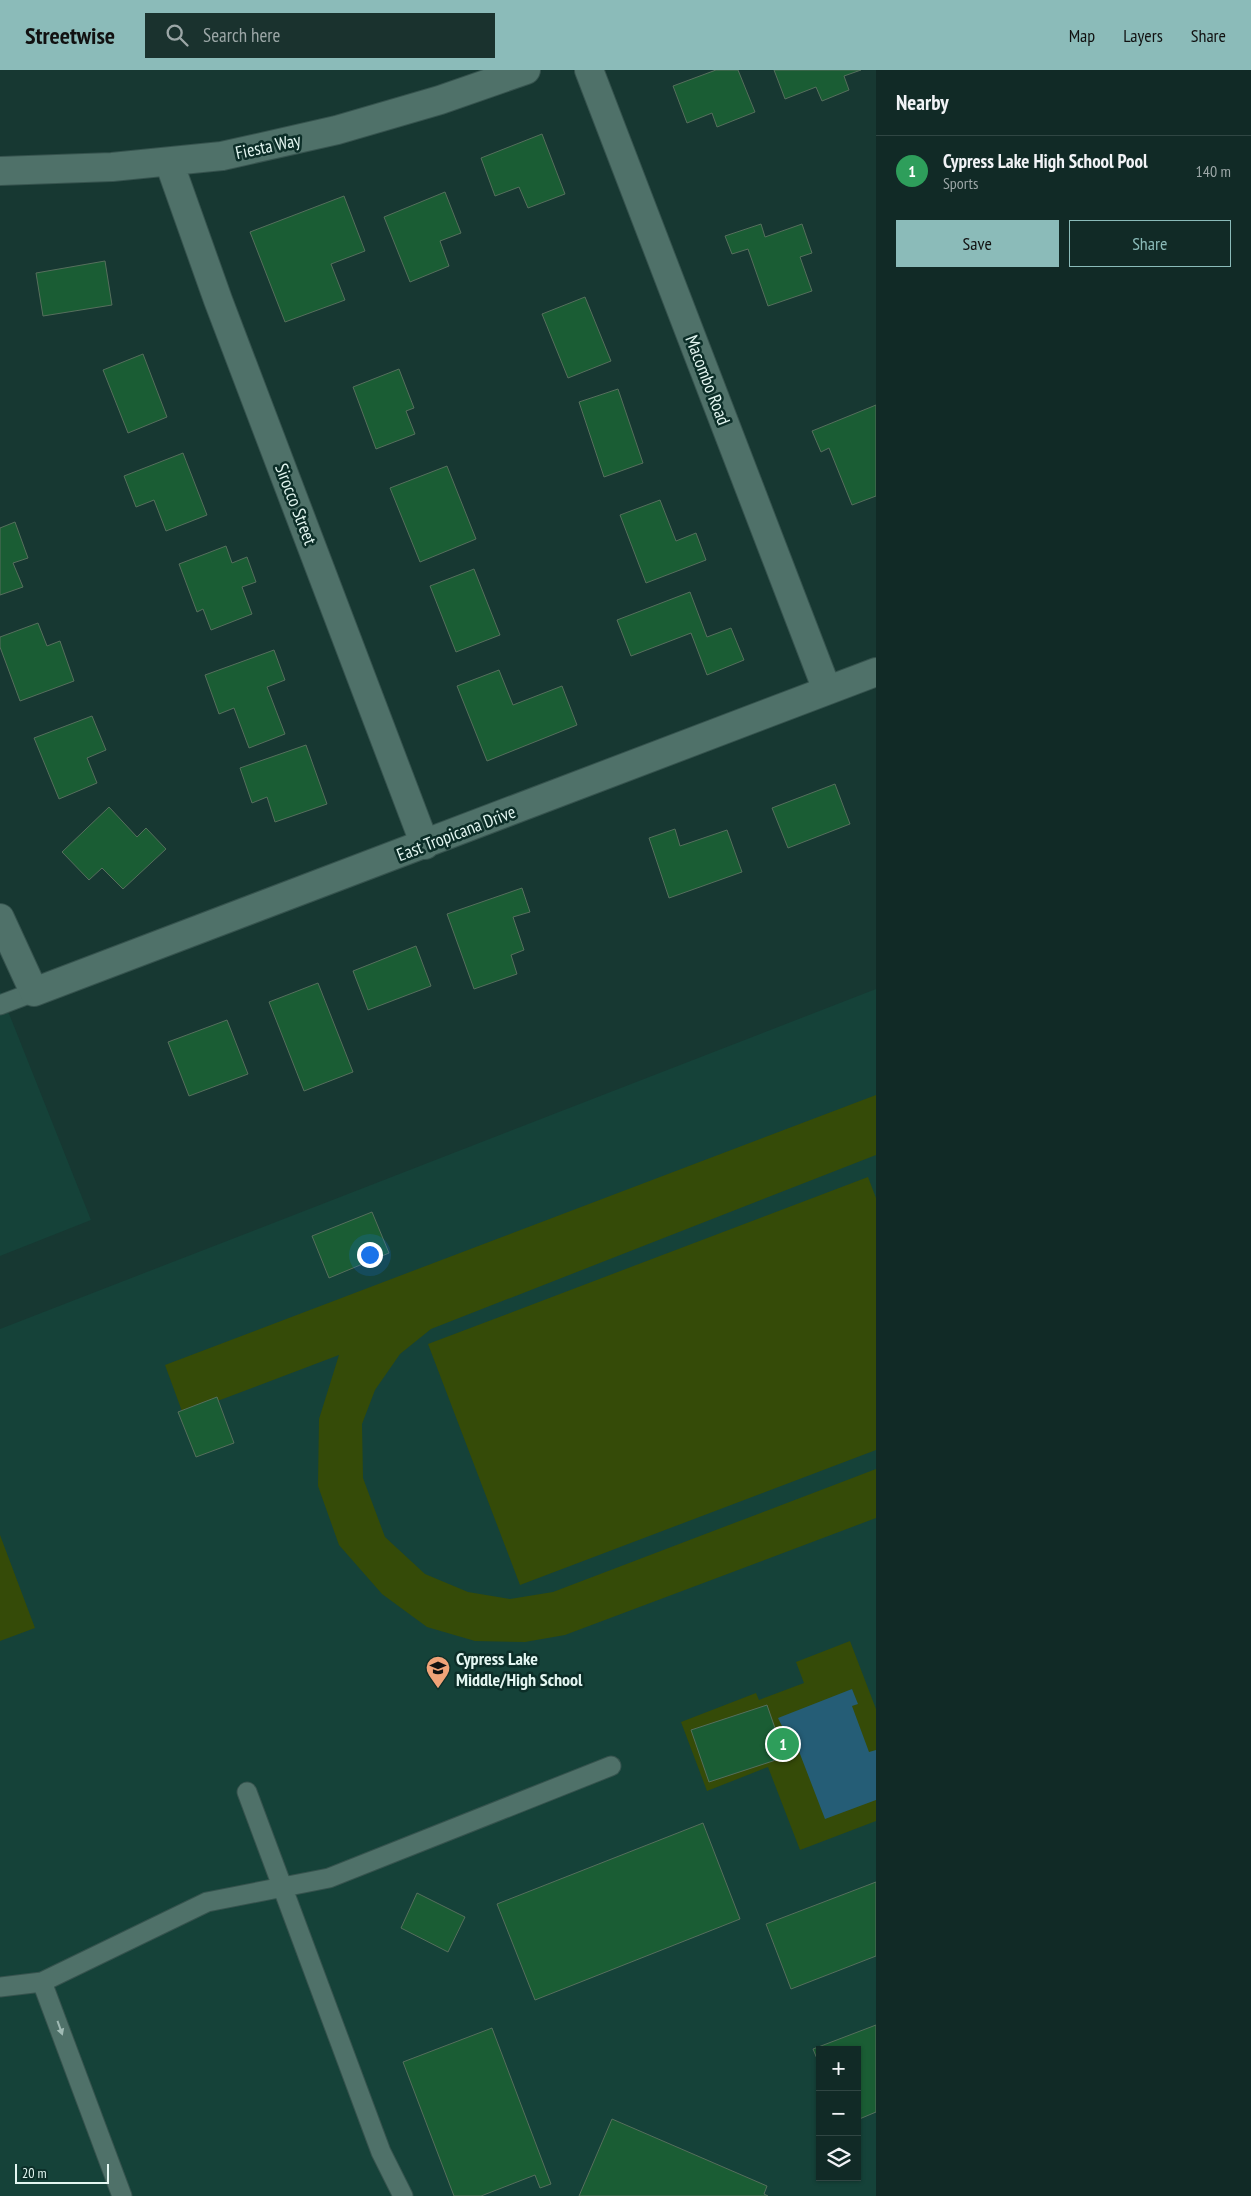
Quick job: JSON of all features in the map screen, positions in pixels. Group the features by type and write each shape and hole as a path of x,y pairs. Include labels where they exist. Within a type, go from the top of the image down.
{"street":[{"name":"Fiesta Way","path":"0,171 112,167 222,156 337,130 440,100 526,70"},
{"name":"Macombo Road","path":"589,70 826,690"},
{"name":"Sirocco Street","path":"169,162 218,300 425,845"},
{"name":"East Tropicana Drive","path":"34,992 876,672"},
{"path":"0,918 34,992"}],"lane":[{"path":"0,1005 34,992"},
{"path":"0,1987 42,1982 207,1902 330,1878 611,1766"},
{"path":"247,1792 381,2152 402,2196"},
{"path":"42,1982 122,2196"}],"shaded area":[{"name":"Cypress Lake Middle/High School","path":"876,989 876,2196 0,2196 0,1329"},
{"path":"0,991 91,1220 0,1256"}],"green space":[{"path":"876,1095 876,1155 431,1329 400,1354 375,1390 362,1424 363,1478 385,1537 425,1574 468,1592 510,1599 553,1592 876,1469 876,1518 565,1635 525,1642 475,1641 427,1627 382,1594 339,1545 318,1486 319,1419 339,1355 183,1414 165,1365"},
{"path":"868,1177 876,1198 876,1450 520,1585 428,1344"},
{"path":"0,1535 35,1628 0,1641"},
{"path":"850,1641 876,1709 876,1821 800,1850 768,1767 707,1791 681,1722 756,1693 759,1700 804,1683 796,1662"}],"water":[{"path":"852,1689 858,1704 852,1706 869,1752 876,1750 876,1800 825,1819 790,1728 784,1730 778,1718"}],"building":[{"path":"716,70 738,70 755,112 717,127 712,113 687,123 673,86"},
{"path":"774,70 861,70 844,76 849,90 822,101 816,87 785,99"},
{"path":"542,134 565,194 528,208 519,187 495,196 481,158"},
{"path":"445,192 461,233 440,241 449,266 410,282 384,217"},
{"path":"344,196 365,251 331,264 345,300 285,322 250,232"},
{"path":"761,224 765,237 802,224 812,253 800,257 812,291 768,306 748,249 732,254 725,236"},
{"path":"105,261 112,305 43,316 36,273"},
{"path":"585,297 611,361 568,378 542,314"},
{"path":"143,354 167,417 128,433 103,370"},
{"path":"399,369 414,408 406,411 415,434 376,449 353,387"},
{"path":"618,389 643,463 604,477 579,402"},
{"path":"876,405 876,496 852,505 829,448 821,452 812,431"},
{"path":"183,453 207,515 166,531 154,500 136,507 124,476"},
{"path":"447,466 476,539 420,562 390,488"},
{"path":"660,500 676,541 696,533 706,560 646,583 620,515"},
{"path":"15,522 28,558 13,563 23,587 0,595 0,528"},
{"path":"226,546 232,563 247,557 256,582 242,587 252,614 211,630 203,609 197,612 179,564"},
{"path":"474,569 500,635 456,652 430,586"},
{"path":"690,592 707,637 731,628 744,660 707,675 691,633 631,656 617,620"},
{"path":"38,623 47,646 60,641 74,681 20,701 0,647 0,637"},
{"path":"274,650 285,680 267,687 285,734 249,748 234,708 219,714 205,675"},
{"path":"499,670 513,705 562,686 577,725 487,761 457,686"},
{"path":"92,716 106,750 87,758 97,783 59,799 34,738"},
{"path":"306,745 327,804 275,822 267,797 252,803 240,768"},
{"path":"835,784 850,824 788,848 772,808"},
{"path":"109,807 137,837 146,828 166,849 123,889 102,868 89,880 62,852"},
{"path":"675,829 680,846 727,830 742,872 669,898 649,838"},
{"path":"522,888 530,912 513,917 524,950 511,955 517,974 474,989 447,914"},
{"path":"416,946 431,986 368,1010 353,971"},
{"path":"318,983 353,1072 304,1091 269,1002"},
{"path":"227,1020 248,1074 189,1096 168,1042"},
{"path":"372,1212 389,1253 329,1278 312,1236"},
{"path":"217,1397 234,1443 196,1457 178,1412"},
{"path":"767,1705 785,1757 709,1782 691,1730"},
{"path":"703,1823 740,1919 535,2000 497,1904"},
{"path":"876,1882 876,1956 791,1989 766,1924"},
{"path":"417,1893 465,1917 448,1952 401,1928"},
{"path":"876,2025 876,2112 861,2118 861,2046 821,2046"},
{"path":"492,2028 551,2184 540,2188 535,2175 481,2196 454,2196 403,2062"},
{"path":"612,2119 767,2186 764,2194 768,2196 579,2196"}],"place":[{"name":"Cypress Lake Middle/High School","path":"438,1689"},
{"name":"Cypress Lake High School Pool","path":"783,1744"}]}
